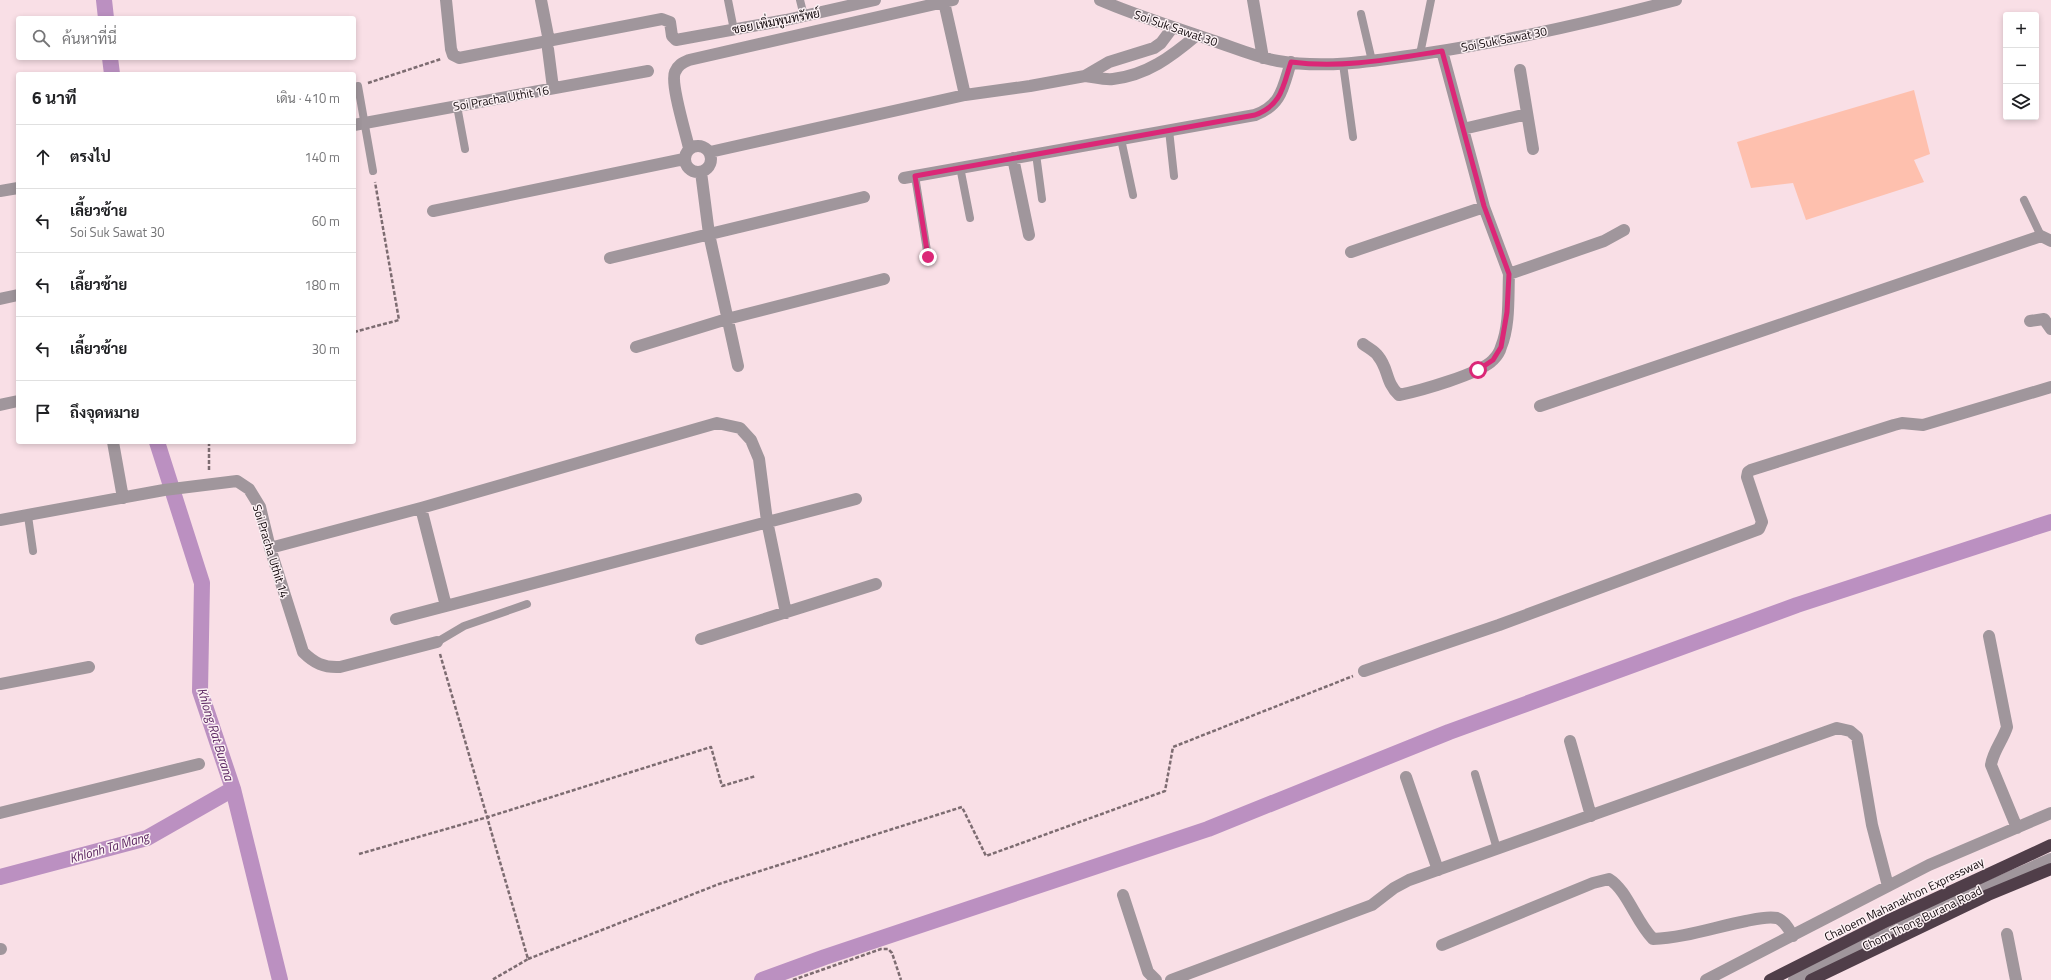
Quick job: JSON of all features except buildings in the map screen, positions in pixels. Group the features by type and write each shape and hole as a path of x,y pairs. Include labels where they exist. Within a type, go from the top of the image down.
{"highway":[{"name":"Chaloem Mahanakhon Expressway","path":"1770,980 1888,921 2051,845"},
{"path":"1811,980 1961,908 2051,869"}],"street":[{"path":"446,0 453,55 459,58 548,45"},
{"path":"541,0 553,88"},
{"name":"ซอย เพิ่มพูนทรัพย์","path":"548,45 662,19 670,22 672,36 676,40 804,16 875,0"},
{"name":"Soi Suk Sawat 30","path":"1100,0 1139,17 1263,58 1306,64 1343,64 1442,51 1620,15 1676,0"},
{"path":"1253,0 1263,58"},
{"path":"701,172 690,170 674,85 674,73 679,64 689,60 948,1 965,95"},
{"path":"1085,76 1109,62 1154,48 1161,43 1173,28"},
{"path":"433,211 687,154 700,146 710,152 965,95 1030,86 1085,76 1112,80 1148,70 1172,56 1197,35"},
{"path":"1363,344 1377,354 1383,363 1391,387 1399,395 1478,370 1493,360 1501,347 1507,312 1509,274 1484,206 1442,51"},
{"path":"910,177 1255,115 1265,111 1278,100 1291,62"},
{"path":"1520,70 1533,149"},
{"name":"Soi Pracha Uthit 16","path":"359,124 648,71"},
{"path":"1463,129 1527,114"},
{"path":"701,172 710,164 710,152"},
{"path":"1013,158 1029,235"},
{"path":"701,172 709,234 738,366"},
{"path":"0,191 16,188"},
{"path":"610,258 864,197"},
{"path":"1352,252 1484,206"},
{"path":"1509,274 1604,241 1624,230"},
{"path":"1540,406 2048,238"},
{"path":"636,347 727,319 884,279"},
{"path":"0,299 16,295"},
{"path":"2030,321 2044,319 2048,322 2051,329"},
{"path":"1364,671 1499,625 1760,530 1762,522 1747,476 1748,472 1751,470 1894,425 1902,423 1923,425 2051,387"},
{"path":"0,405 16,401"},
{"path":"270,548 420,508 717,423 740,428 751,440 759,459 767,521 786,613"},
{"path":"113,444 123,498"},
{"name":"Soi Pracha Uthit 14","path":"0,520 164,490 236,481 249,489 260,507 270,548 303,652 312,661 329,668 340,667 437,642"},
{"path":"396,619 856,499"},
{"path":"420,508 446,606"},
{"path":"701,639 876,584"},
{"path":"1989,636 2007,727 2003,740 1993,755 1991,765 2017,828"},
{"path":"0,684 89,667"},
{"path":"1171,980 1372,905 1394,888 1438,870 1837,728 1850,731 1857,737 1872,825 1888,886"},
{"path":"1570,741 1591,816"},
{"path":"0,813 199,764"},
{"path":"1406,777 1438,870"},
{"path":"1706,980 1929,865 2051,813"},
{"name":"Chom Thong Burana Road","path":"1794,980 1951,903 2051,859"},
{"path":"1442,945 1594,883 1609,879 1621,890 1644,930 1653,939 1671,938 1714,927 1767,917 1778,919 1785,924 1793,936"},
{"path":"1123,895 1148,972 1156,980"},
{"path":"2007,934 2016,980"}],"lane":[{"path":"728,0 734,30"},
{"path":"800,0 804,16"},
{"path":"1420,54 1430,0"},
{"path":"1361,14 1372,61"},
{"path":"1343,64 1353,137"},
{"path":"358,86 359,124 373,171"},
{"path":"457,106 465,149"},
{"path":"1169,130 1174,176"},
{"path":"1121,139 1133,195"},
{"path":"1036,154 1042,199"},
{"path":"960,167 970,218"},
{"path":"910,177 928,257"},
{"path":"2024,200 2048,238"},
{"path":"28,516 33,552"},
{"path":"437,642 464,626 527,604"},
{"path":"1475,774 1497,849"}],"path":[{"path":"358,86 453,55"},
{"path":"356,331 399,320 373,171"},
{"path":"209,444 209,484"},
{"path":"437,642 528,959"},
{"path":"492,980 528,959 719,884 962,807 986,856 1165,791 1173,747 1364,671"},
{"path":"359,854 488,817 711,747 722,786 756,776"},
{"path":"793,980 880,949 888,949 892,953 901,980"}],"shaded area":[{"path":"1914,90 1930,154 1914,160 1924,182 1806,220 1793,183 1751,188 1737,142"}],"waterway":[{"name":"Khlong Rat Burana","path":"104,0 106,16"},
{"name":"Khlong Rat Burana","path":"110,60 112,72"},
{"name":"Khlong Rat Burana","path":"158,444 202,583 200,691 233,789 280,980"},
{"path":"762,980 825,957 1208,829 1449,732 1797,605 2051,522"},
{"name":"Khlonh Ta Mang","path":"0,877 147,838 233,789"}],"route":[{"path":"928,257 915,176 1255,115 1265,111 1278,100 1291,62 1306,64 1343,64 1442,51 1484,206 1509,274 1507,312 1501,347 1493,360 1478,370"}]}
